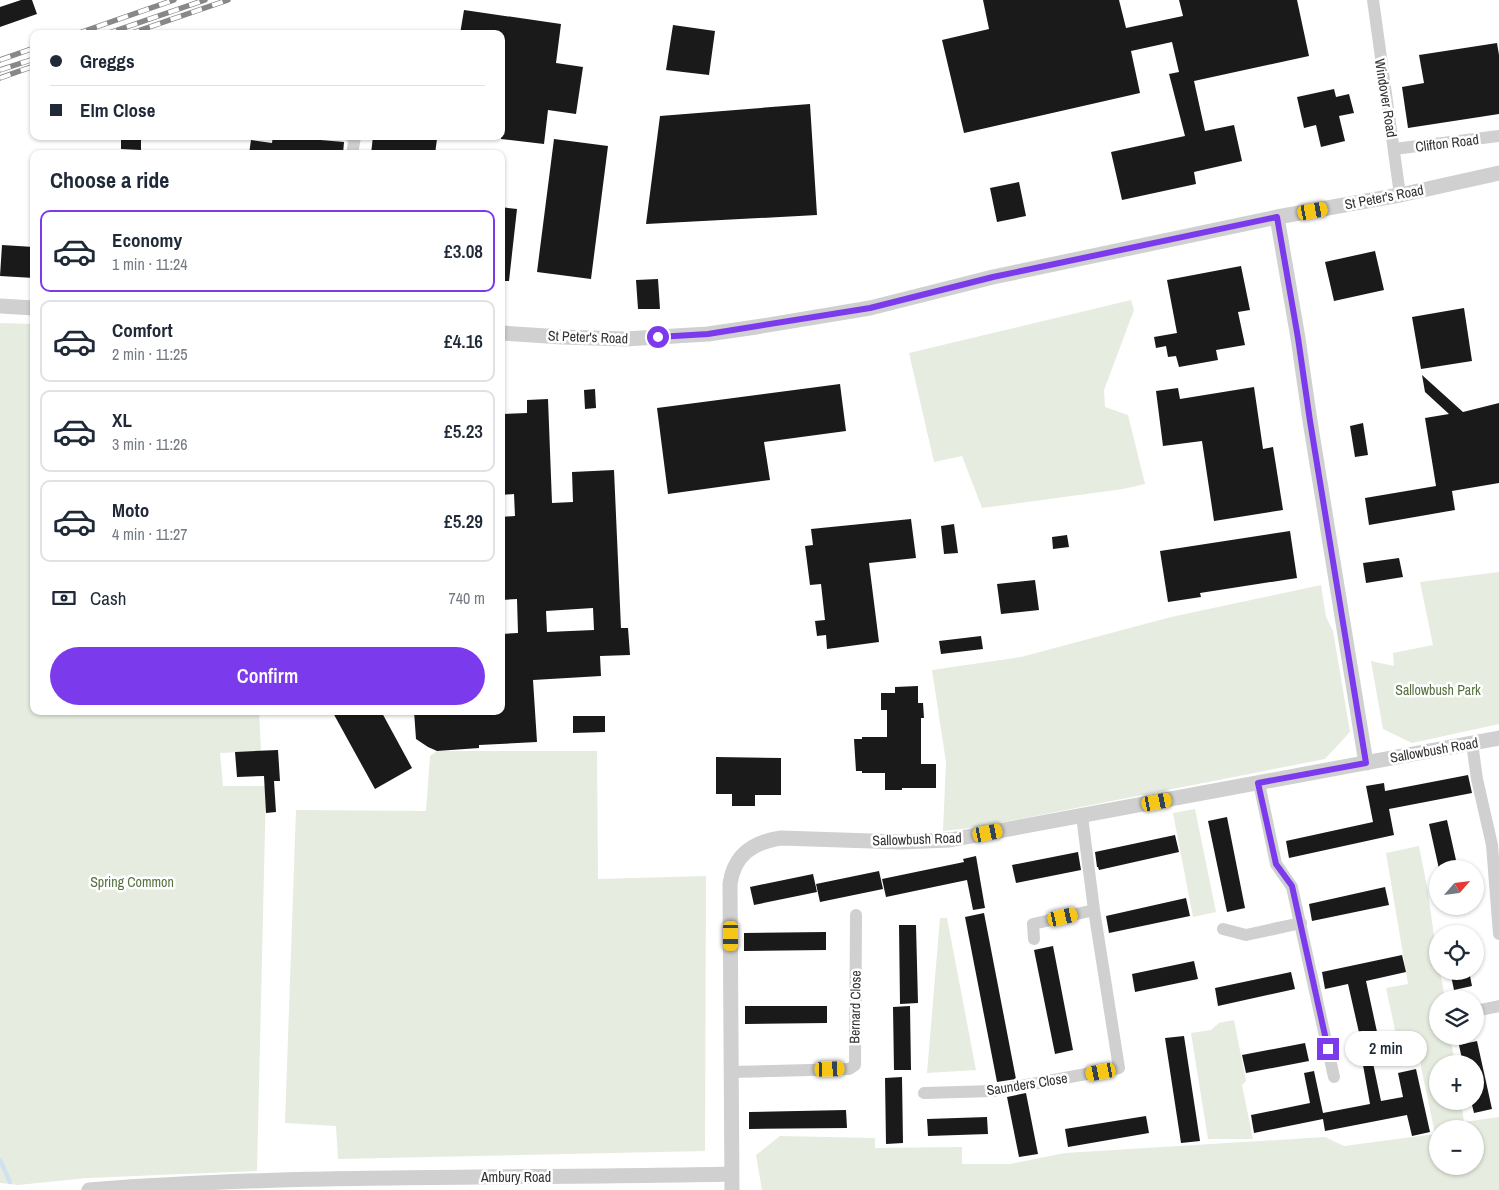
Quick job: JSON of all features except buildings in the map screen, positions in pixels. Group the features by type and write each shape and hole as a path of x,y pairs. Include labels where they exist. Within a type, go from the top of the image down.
{"street":[{"name":"Windover Road","path":"1373,0 1400,195"},
{"name":"Clifton Road","path":"1394,149 1499,136"},
{"name":"St Peter's Road","path":"505,333 625,339 708,334 870,308 993,277 1277,217 1400,195 1499,174"},
{"path":"1277,217 1366,763"},
{"path":"0,306 30,308"},
{"name":"Sallowbush Road","path":"732,1190 730,884 732,871 737,862 744,853 754,846 766,840 781,838 901,842 950,840 1499,738"},
{"path":"1472,743 1477,779 1492,845 1499,934"},
{"path":"1258,783 1276,864 1292,886 1334,1077"},
{"name":"Saunders Close","path":"924,1093 993,1091 1119,1068 1094,910 1082,816"},
{"path":"1034,939 1033,924 1094,910"},
{"name":"Bernard Close","path":"732,1072 849,1068 855,1065 856,916"},
{"path":"1223,930 1246,935 1301,923"},
{"path":"1484,1009 1499,1006"},
{"name":"Ambury Road","path":"89,1190 170,1184 334,1178 732,1174"}],"green space":[{"path":"1131,300 1134,310 1104,390 1105,407 1128,415 1145,484 1123,489 982,508 962,456 934,462 909,353"},
{"name":"Spring Common","path":"0,323 30,324 30,715 259,715 261,751 220,753 223,786 266,786 257,1171 87,1178 18,1185 0,1183"},
{"name":"Sallowbush Park","path":"1499,572 1499,724 1412,743 1383,729 1371,661 1394,666 1393,653 1433,645 1420,582"},
{"path":"1321,585 1326,617 1333,631 1350,732 1325,759 979,827 943,831 946,762 932,670 1021,657 1171,617"},
{"path":"437,751 597,751 598,879 706,876 705,1151 338,1159 336,1126 285,1123 296,810 426,811 430,756"},
{"path":"1195,809 1216,912 1193,917 1173,813"},
{"path":"1419,846 1428,892 1429,915 1431,915 1432,925 1429,925 1429,980 1442,980 1443,990 1429,990 1429,1045 1452,1045 1453,1055 1429,1055 1429,1105 1421,1067 1420,1049 1400,1053 1386,988 1408,984 1386,853"},
{"path":"940,918 947,918 976,1070 927,1073"},
{"path":"1234,1020 1246,1081 1242,1085 1253,1139 1208,1139 1191,1033 1211,1030 1219,1023"},
{"path":"1430,1110 1462,1110 1464,1120 1432,1120"},
{"path":"1499,1117 1499,1190 762,1190 756,1155 780,1136 875,1138 875,1148 962,1147 962,1164 1010,1164 1065,1153 1325,1137 1344,1146 1429,1135 1429,1175 1484,1175 1484,1120 1478,1120"}],"waterway":[{"path":"0,1160 10,1182"}],"railway":[{"path":"88,30 174,0"},
{"path":"118,30 205,0"},
{"path":"141,30 228,0"},
{"path":"0,60 30,49"},
{"path":"0,70 30,60"},
{"path":"0,78 30,67"}],"route":[{"path":"658,337 708,334 870,308 993,277 1277,217 1366,763 1258,783 1276,864 1292,886 1328,1049"}]}
